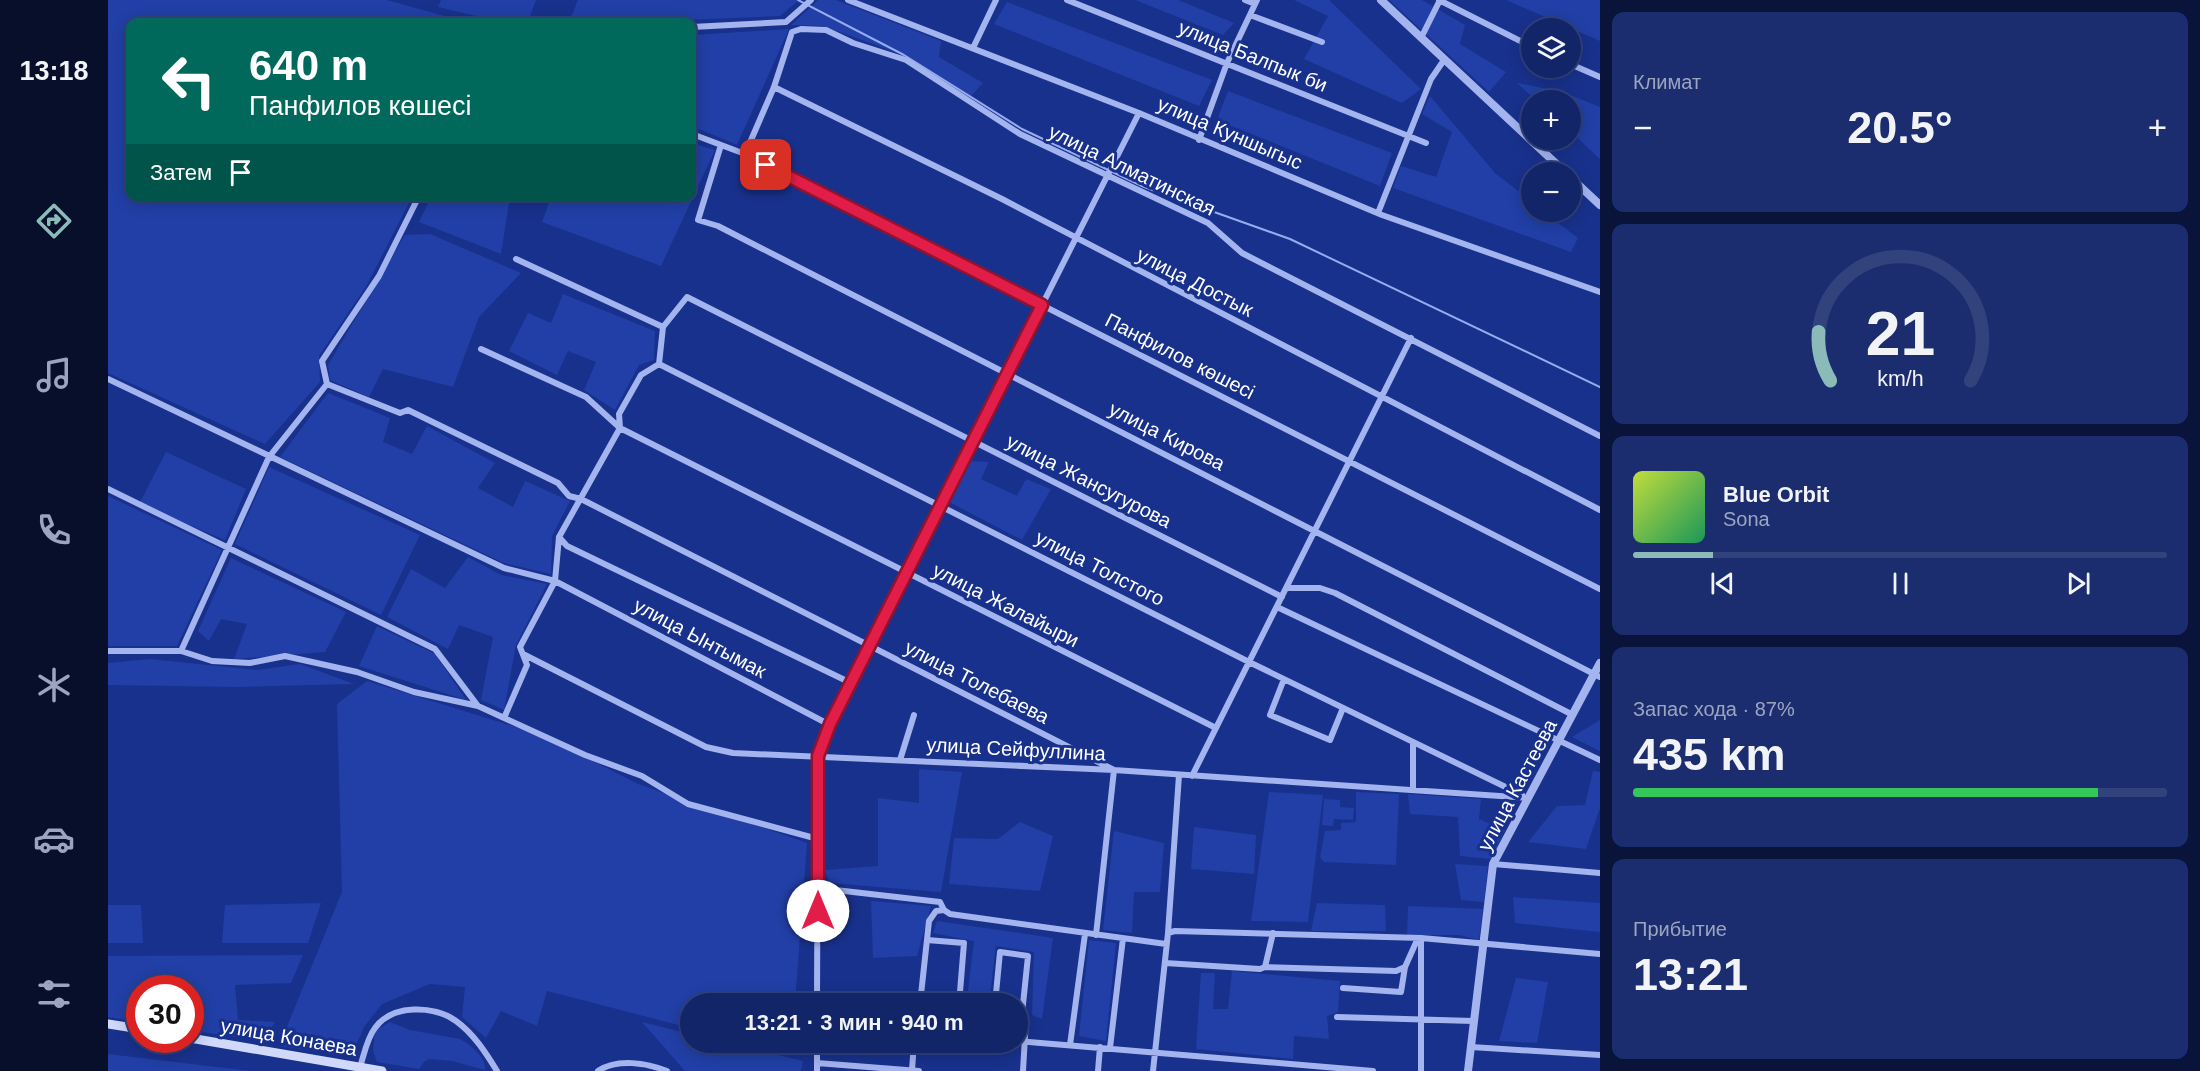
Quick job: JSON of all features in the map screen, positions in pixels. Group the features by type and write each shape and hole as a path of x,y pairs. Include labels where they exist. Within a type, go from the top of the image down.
{"main road":[{"path":"108,1024 126,1027"},
{"name":"улица Конаева","path":"204,1040 382,1071"}],"street":[{"path":"696,27 786,22 811,0"},
{"name":"улица Куншыгыс","path":"848,0 1139,113 1378,213 1600,292"},
{"path":"973,48 996,0"},
{"name":"улица Балпык би","path":"1067,0 1426,143"},
{"path":"1199,140 1227,63 1256,2 1245,0"},
{"path":"1381,0 1554,162"},
{"path":"1421,38 1440,0 1521,41"},
{"path":"1250,15 1322,42"},
{"name":"улица Алматинская","path":"774,87 792,32 801,29 825,30 853,43 906,60 1020,135 1108,174 1208,224 1242,253 1600,436"},
{"path":"1378,213 1431,79 1444,60"},
{"path":"1581,68 1600,76"},
{"path":"745,154 774,87"},
{"name":"улица Достык","path":"774,87 1002,199 1600,510"},
{"path":"817,993 818,756 830,724 1139,113"},
{"name":"Панфилов көшесі","path":"696,136 745,154 1600,589"},
{"name":"улица Кирова","path":"721,145 698,220 718,226 1597,675"},
{"path":"1581,187 1600,205"},
{"path":"181,651 269,457 327,384 322,361 379,276 416,201"},
{"path":"504,718 527,665 520,647 555,580 558,537 620,428 619,414 641,375 659,364 663,327 516,259"},
{"name":"улица Жансугурова","path":"663,327 687,297 1282,597"},
{"path":"1192,776 1411,338"},
{"name":"улица Жалайыри","path":"481,349 586,397 620,428 1216,728"},
{"name":"улица Толстого","path":"659,364 1249,662 1528,798"},
{"name":"улица Ынтымак","path":"108,379 504,568 555,580 830,724"},
{"name":"улица Толебаева","path":"327,384 400,413 408,410 558,483 569,496 581,499 1114,770"},
{"path":"108,489 435,649 478,706"},
{"path":"558,537 567,546 851,684"},
{"path":"1286,588 1320,588 1335,593 1573,715"},
{"path":"1277,607 1600,760"},
{"path":"108,651 181,651 212,661 250,663 285,656 357,672 414,692 478,706 585,755 642,776 688,804 818,839"},
{"name":"улица Сейфуллина","path":"525,655 706,747 733,753 1114,770 1528,798"},
{"name":"улица Кастеева","path":"1468,1071 1493,864 1559,740 1597,675 1600,663"},
{"path":"1284,679 1270,715 1330,740 1343,708"},
{"path":"900,760 914,715"},
{"path":"1413,742 1413,789"},
{"path":"1096,935 1114,770"},
{"path":"1153,1071 1168,933 1179,775"},
{"path":"1493,864 1600,873"},
{"path":"818,888 940,902 944,910"},
{"path":"922,993 931,915 944,910 962,916 1166,944"},
{"path":"1168,933 1273,933 1419,938 1600,954"},
{"path":"1265,967 1273,933"},
{"path":"1070,1045 1085,934"},
{"path":"1110,1048 1123,938"},
{"path":"1343,988 1401,992 1405,967 1419,938"},
{"path":"1419,938 1421,1071"},
{"path":"927,940 964,943 960,993"},
{"path":"995,993 1000,952 1028,956 1023,993"},
{"path":"1165,963 1260,969 1265,967 1396,971 1405,967"},
{"path":"360,1067 374,1028 387,1015 406,1009 431,1011 454,1019 470,1032 498,1071"},
{"path":"1337,1017 1473,1021"},
{"path":"1028,1042 1373,1071"},
{"path":"1098,1071 1100,1047"},
{"path":"1471,1047 1600,1055"},
{"path":"817,1053 817,1071"},
{"path":"912,1070 913,1053"},
{"path":"1023,1071 1024,1053"},
{"path":"817,1063 919,1071"},
{"path":"598,1071 625,1064 640,1064 667,1071"}],"shaded area":[{"path":"108,0 387,0 452,18 126,18 126,201 410,201 367,285 319,356 320,382 265,444 108,373"},
{"path":"441,0 536,0 529,18 484,18 438,7"},
{"path":"578,0 799,0 780,16 696,20 571,18"},
{"path":"818,0 836,0 941,41 939,57 983,83 971,96 909,57 823,26 791,25"},
{"path":"1135,0 1178,0 1234,23 1223,35"},
{"path":"1294,0 1329,0 1421,89 1402,103 1304,59 1328,16"},
{"path":"1389,0 1422,0 1465,25 1460,44 1506,72 1489,92"},
{"path":"1506,0 1600,0 1600,41 1581,33 1581,18 1547,18"},
{"path":"1007,2 1212,80 1199,106 994,24"},
{"path":"789,29 737,145 696,128 696,35"},
{"path":"1517,83 1553,90 1525,90"},
{"path":"1228,91 1392,153 1380,186 1217,120"},
{"path":"1430,96 1495,173 1521,193 1521,222 1557,222 1578,238 1571,252 1393,188 1401,166 1436,177 1452,132 1422,114"},
{"path":"1581,99 1600,107 1600,159 1581,141"},
{"path":"696,144 715,150 696,191"},
{"path":"429,201 509,201 501,254 419,222"},
{"path":"550,201 691,201 661,266 542,222"},
{"path":"430,234 521,273 479,317 453,387 383,369 369,397 330,380 328,365 405,235"},
{"path":"563,294 655,331 654,360 639,365 615,410 584,390 596,362 568,351 557,375 509,351 528,313 551,323"},
{"path":"328,393 390,418 383,442 412,454 427,426 495,463 478,488 513,507 525,481 570,501 552,536 551,574 504,563 280,457"},
{"path":"166,452 246,489 225,540 139,504"},
{"path":"968,461 989,462 981,479 1017,496 1026,479 1051,489 1022,540 949,502"},
{"path":"269,467 420,535 381,615 235,544"},
{"path":"108,496 222,550 177,646 108,646"},
{"path":"468,557 501,575 547,584 516,645 504,710 481,700 493,637 459,625 448,649 387,617 411,569 445,588"},
{"path":"231,558 346,612 325,652 234,659 247,624 221,619 209,641 198,631"},
{"path":"377,626 435,654 466,700 359,666"},
{"path":"150,659 257,670 300,664 354,684 238,687 108,685 108,663"},
{"path":"367,681 542,735 638,784 807,843 796,993 680,993 680,1025 547,991 537,1026 501,1011 486,1038 462,1017 465,987 430,984 382,1004 364,1027 351,1057 279,1046 342,892 337,704"},
{"path":"1600,720 1600,751 1572,737"},
{"path":"919,769 962,772 941,892 829,883 825,870 878,866 878,798 919,803"},
{"path":"1593,771 1600,772 1600,808 1586,849 1528,842 1557,806 1585,805"},
{"path":"1269,792 1323,795 1308,922 1251,921"},
{"path":"1356,792 1399,794 1396,865 1324,862 1320,857 1325,831 1341,830 1341,823 1356,822"},
{"path":"1408,794 1481,799 1479,819 1505,830 1491,859 1460,856 1458,817 1410,814"},
{"path":"1324,799 1340,800 1340,807 1354,808 1353,820 1334,819 1333,826 1322,825"},
{"path":"1020,822 1053,836 1040,891 949,884 954,838 998,839"},
{"path":"1194,827 1256,835 1254,874 1191,869"},
{"path":"1114,831 1164,843 1160,892 1134,892 1132,933 1103,930"},
{"path":"1455,864 1488,866 1484,902 1461,900"},
{"path":"1513,897 1600,903 1600,932 1515,923"},
{"path":"871,901 931,906 917,956 873,958"},
{"path":"321,903 308,943 222,943 225,905"},
{"path":"1317,903 1385,905 1386,931 1311,931"},
{"path":"108,905 141,905 143,943 108,943"},
{"path":"1408,906 1483,909 1479,940 1459,935 1407,935"},
{"path":"937,921 1053,938 1042,1019 1032,1015 1034,952 996,946 990,993 968,993 974,941 933,933"},
{"path":"1089,940 1116,943 1106,1041 1079,1036"},
{"path":"303,955 291,983 235,985 238,1020 275,1022 263,1042 204,1032 204,975 126,975 126,1020 108,1017 108,956"},
{"path":"1232,971 1340,981 1338,1012 1327,1016 1329,1039 1294,1036 1293,1059 1196,1049 1201,973 1215,973 1213,1009 1228,1009"},
{"path":"1516,978 1548,982 1537,1043 1499,1041"},
{"path":"390,1022 410,1030 460,1039 481,1056 485,1070 452,1061 429,1059 419,1069 377,1062 373,1051 375,1031"},
{"path":"642,1022 680,1032 680,1053 768,1053 803,1061 801,1071 685,1071"},
{"path":"108,1054 251,1071 108,1071"}],"waterway":[{"path":"798,0 904,55 1022,129 1144,187 1290,239 1600,387"}],"route":[{"path":"766,165 1042,305 830,724 818,756 818,911"}]}
